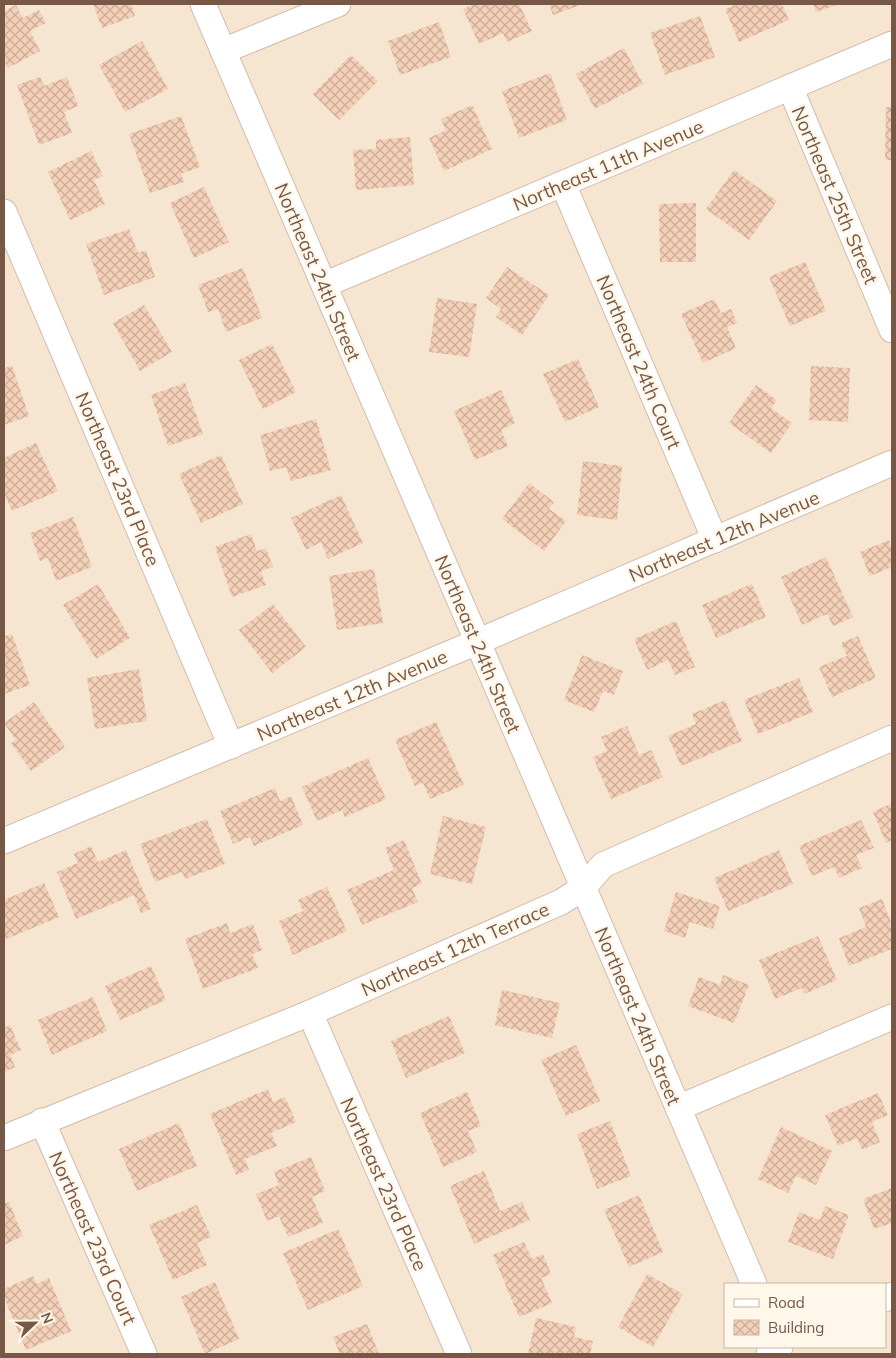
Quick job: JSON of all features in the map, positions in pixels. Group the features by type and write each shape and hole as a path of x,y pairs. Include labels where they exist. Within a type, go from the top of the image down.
{"street":[{"name":"Northeast 24th Street","path":"202,4 754,1283"},
{"path":"223,51 338,4"},
{"name":"Northeast 11th Avenue","path":"324,285 892,44"},
{"name":"Northeast 25th Street","path":"790,87 892,330"},
{"name":"Northeast 24th Court","path":"563,184 714,540"},
{"name":"Northeast 23rd Place","path":"4,212 232,746"},
{"name":"Northeast 12th Avenue","path":"4,841 477,642 892,463"},
{"name":"Northeast 12th Terrace","path":"4,1138 310,1014 561,902 583,888 603,865 892,738"},
{"name":"Northeast 23rd Place","path":"310,1014 459,1354"},
{"path":"678,1108 892,1017"},
{"name":"Northeast 23rd Court","path":"42,1121 144,1354"}],"shaded area":[{"path":"4,4 892,4 892,1354 4,1354"}],"building":[{"path":"93,4 131,4 135,16 102,28"},
{"path":"475,4 519,4 532,31 507,42 503,33 479,44 463,9"},
{"path":"549,4 583,4 553,15"},
{"path":"738,4 782,4 789,20 739,42 725,9"},
{"path":"813,4 839,4 816,12"},
{"path":"16,5 23,18 39,10 46,23 30,31 40,51 8,68 4,61 4,11"},
{"path":"700,16 715,57 665,75 650,33"},
{"path":"439,22 451,57 400,75 388,41"},
{"path":"142,41 168,89 125,112 99,65"},
{"path":"624,48 643,84 595,109 576,74"},
{"path":"351,55 378,81 339,120 313,94"},
{"path":"550,73 567,120 519,138 502,91"},
{"path":"40,77 44,86 67,77 78,106 64,112 72,133 39,145 17,85"},
{"path":"472,105 492,149 444,171 429,138 446,130 441,119"},
{"path":"886,107 892,107 892,160 885,160"},
{"path":"181,116 200,167 181,174 184,182 150,193 129,134"},
{"path":"410,137 414,185 356,190 353,150 376,149 376,140"},
{"path":"91,151 103,176 94,180 105,204 70,220 48,172"},
{"path":"734,170 777,201 749,240 706,209"},
{"path":"204,187 229,242 194,258 170,203"},
{"path":"696,203 696,262 660,262 659,204"},
{"path":"129,229 138,253 146,250 155,277 104,295 86,244"},
{"path":"805,262 826,311 790,326 769,277"},
{"path":"507,267 549,295 522,335 496,317 501,309 486,298"},
{"path":"243,268 262,318 226,332 218,309 208,312 198,285"},
{"path":"437,298 477,304 469,357 429,352"},
{"path":"714,299 721,313 731,309 737,323 727,327 736,348 703,363 681,314"},
{"path":"144,305 172,352 140,371 113,323"},
{"path":"272,344 296,392 263,409 239,360"},
{"path":"578,359 599,407 565,422 543,374"},
{"path":"12,366 29,416 4,425 4,368"},
{"path":"811,366 850,368 848,422 809,420"},
{"path":"185,383 203,434 168,446 151,395"},
{"path":"756,385 777,400 771,408 792,423 771,453 729,423"},
{"path":"501,390 515,423 501,430 508,446 475,460 454,411"},
{"path":"316,419 331,470 291,481 286,467 270,471 260,435"},
{"path":"36,443 58,491 12,511 4,493 4,458"},
{"path":"221,455 243,504 201,523 179,474"},
{"path":"583,461 622,466 617,520 577,515"},
{"path":"529,483 554,502 549,509 566,521 544,551 502,519"},
{"path":"341,495 363,543 328,559 321,542 306,550 291,518"},
{"path":"73,517 92,567 56,581 48,558 40,561 30,533"},
{"path":"251,534 257,551 266,548 273,567 261,571 266,585 232,597 215,547"},
{"path":"889,540 892,549 892,567 870,576 860,552"},
{"path":"826,557 853,617 833,626 827,614 802,625 781,577"},
{"path":"374,569 383,623 337,630 329,576"},
{"path":"98,584 130,638 96,659 63,605"},
{"path":"752,584 766,617 716,638 702,605"},
{"path":"273,604 306,647 272,673 239,630"},
{"path":"676,621 695,667 675,675 668,660 647,670 634,639"},
{"path":"12,634 30,685 4,694 4,636"},
{"path":"858,636 876,678 832,697 819,667 847,656 841,643"},
{"path":"582,655 623,671 614,695 603,691 594,712 564,700"},
{"path":"139,669 147,721 95,729 87,678"},
{"path":"799,678 813,712 758,734 744,700"},
{"path":"725,700 742,741 681,766 668,736 696,724 692,714"},
{"path":"34,702 65,747 31,771 11,743 16,740 4,723"},
{"path":"436,722 464,785 430,799 423,783 415,786 395,740"},
{"path":"627,726 639,755 651,750 663,777 611,799 593,757 607,751 601,737"},
{"path":"368,758 386,799 345,817 342,810 317,821 302,787"},
{"path":"275,788 280,801 291,796 303,825 254,846 250,837 233,844 220,811"},
{"path":"892,803 892,840 886,843 873,812"},
{"path":"443,816 486,827 472,884 430,874"},
{"path":"207,819 225,864 185,879 182,872 155,882 140,844"},
{"path":"861,820 874,848 856,855 862,868 839,878 834,867 812,876 799,846"},
{"path":"404,840 422,884 412,888 418,902 362,925 347,890 394,870 385,848"},
{"path":"91,846 98,862 126,850 151,909 141,913 134,895 76,919 57,872 78,863 74,854"},
{"path":"779,850 793,884 728,911 714,878"},
{"path":"44,883 59,917 4,940 4,900"},
{"path":"327,887 347,931 293,955 279,921 303,911 298,900"},
{"path":"676,892 720,906 713,929 690,922 685,938 664,931"},
{"path":"882,899 892,925 892,949 849,966 839,938 866,927 859,908"},
{"path":"227,923 230,933 253,924 262,950 252,954 258,968 203,989 185,939"},
{"path":"818,936 837,980 804,994 802,988 775,999 759,960"},
{"path":"151,966 166,1000 120,1020 105,986"},
{"path":"723,975 749,985 734,1023 688,1006 699,977 720,985"},
{"path":"502,990 560,1003 552,1038 495,1025"},
{"path":"93,997 107,1031 52,1055 38,1020"},
{"path":"449,1016 465,1053 406,1078 391,1041"},
{"path":"10,1025 21,1050 10,1055 15,1067 4,1072 4,1028"},
{"path":"576,1045 600,1101 566,1116 541,1060"},
{"path":"268,1089 273,1102 285,1097 296,1122 271,1133 277,1146 245,1159 249,1170 236,1175 210,1114"},
{"path":"467,1092 481,1126 468,1131 477,1152 443,1167 420,1113"},
{"path":"878,1093 888,1115 872,1122 880,1142 862,1150 857,1138 838,1146 825,1115"},
{"path":"610,1121 631,1176 597,1189 577,1134"},
{"path":"179,1123 197,1166 137,1191 119,1149"},
{"path":"781,1127 832,1151 816,1185 796,1176 788,1193 758,1179"},
{"path":"311,1157 325,1191 312,1197 323,1223 288,1237 279,1216 267,1221 256,1194 279,1185 274,1172"},
{"path":"484,1171 500,1211 522,1202 530,1220 474,1244 450,1186"},
{"path":"892,1188 892,1223 874,1229 863,1199"},
{"path":"639,1195 663,1252 629,1267 604,1210"},
{"path":"9,1202 23,1236 4,1245 4,1204"},
{"path":"197,1205 211,1237 197,1243 207,1265 173,1280 149,1225"},
{"path":"825,1206 849,1215 833,1259 788,1242 799,1212 820,1220"},
{"path":"338,1229 363,1286 308,1310 283,1253"},
{"path":"524,1242 532,1259 543,1254 551,1274 541,1278 552,1303 519,1317 493,1255"},
{"path":"647,1274 683,1294 653,1347 618,1327"},
{"path":"33,1276 37,1284 49,1278 71,1331 26,1350 4,1297 4,1289"},
{"path":"215,1282 239,1339 205,1354 181,1297"},
{"path":"536,1318 576,1327 574,1337 593,1341 590,1354 528,1354"},
{"path":"367,1324 379,1354 340,1354 333,1337"}]}
